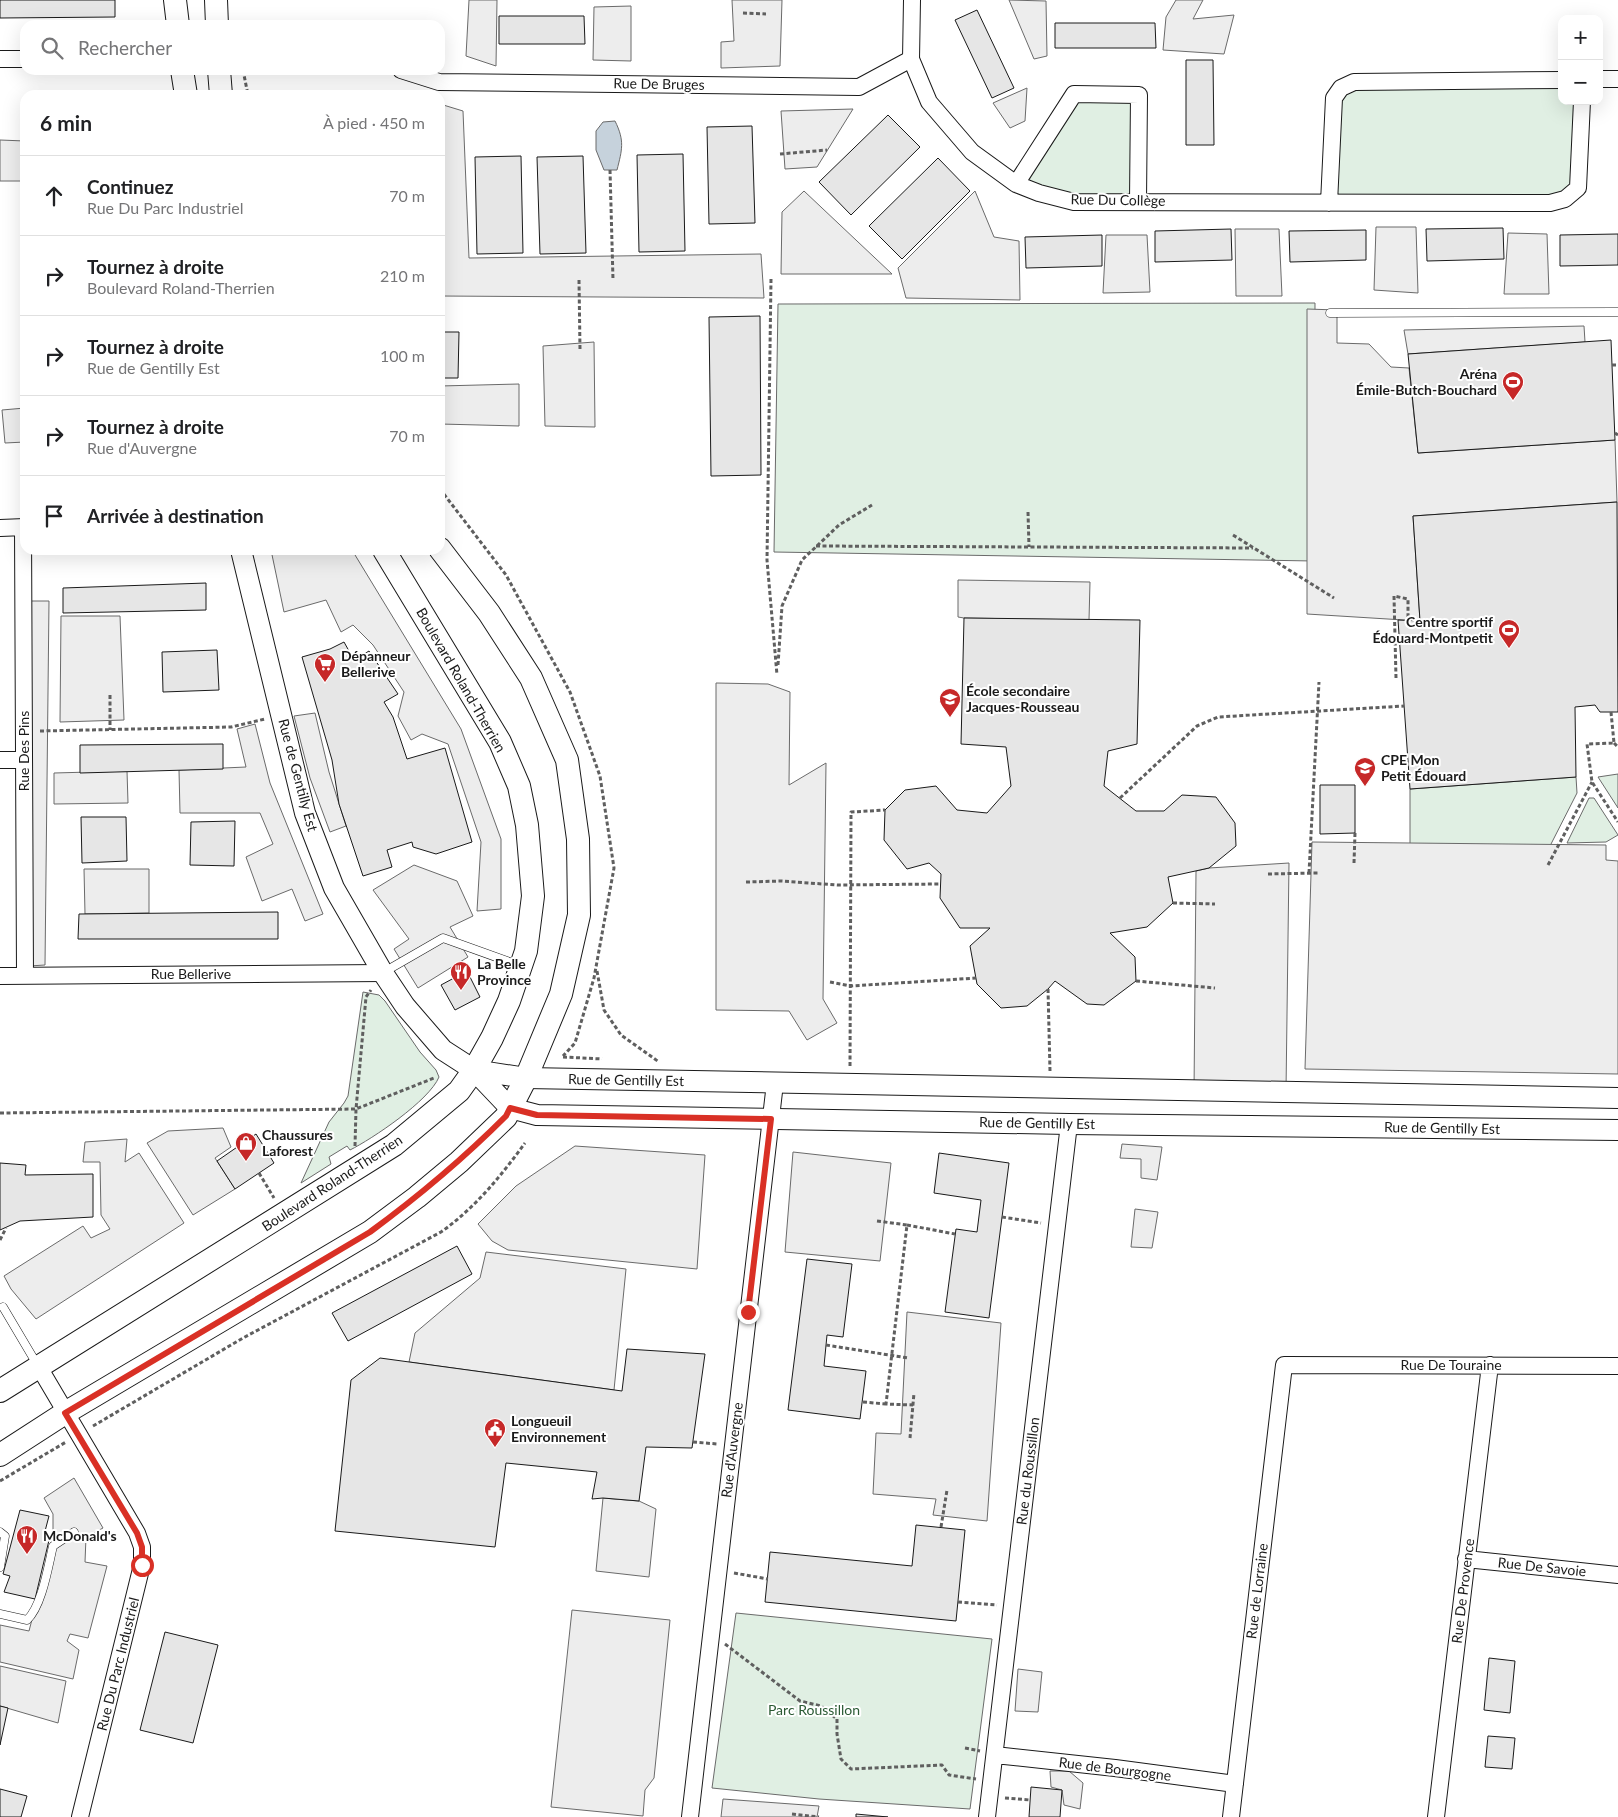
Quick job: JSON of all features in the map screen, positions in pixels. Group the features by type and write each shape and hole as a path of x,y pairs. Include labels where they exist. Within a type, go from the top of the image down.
{"main road":[{"path":"175,0 177,20"},
{"path":"216,0 217,20"},
{"path":"183,75 185,90"},
{"path":"219,75 220,90"},
{"name":"Boulevard Roland-Therrien","path":"0,1392 394,1145 459,1091 474,1070 492,1038 526,951 533,896 527,825 519,786 500,742 387,555"},
{"path":"0,1455 65,1413 370,1232 417,1197 459,1162 506,1116 526,1078 561,994 579,915 578,838 567,760 531,678 489,613 445,555"}],"street":[{"path":"911,58 912,0"},
{"name":"Rue De Bruges","path":"417,75 439,82 859,86 911,58"},
{"name":"Rue Du Collège","path":"911,58 929,102 972,152 1016,184 1039,193 1074,202 1550,203 1565,199 1578,188 1582,105"},
{"path":"0,59 20,59"},
{"path":"1603,79 1618,79"},
{"path":"1329,203 1334,98 1341,88 1354,82 1558,80"},
{"path":"1016,184 1074,94 1139,95 1138,201"},
{"path":"0,528 20,528"},
{"name":"Rue Des Pins","path":"24,555 25,975"},
{"name":"Rue de Gentilly Est","path":"242,555 305,813 334,888 383,973 405,1006 443,1050 474,1070 510,1108 537,1115 1069,1124 1618,1130"},
{"path":"0,760 24,760"},
{"name":"Rue Bellerive","path":"0,976 383,973"},
{"name":"Rue de Gentilly Est","path":"474,1070 526,1078 1618,1098"},
{"name":"Rue d'Auvergne","path":"690,1817 775,1083"},
{"name":"Rue du Roussillon","path":"987,1817 1069,1124"},
{"name":"Rue De Touraine","path":"1284,1365 1618,1366"},
{"name":"Rue de Lorraine","path":"1231,1817 1284,1365"},
{"name":"Rue De Provence","path":"1436,1817 1490,1365"},
{"name":"Rue Du Parc Industriel","path":"40,1368 137,1533 142,1547 142,1565 80,1817"},
{"name":"Rue De Savoie","path":"1466,1559 1618,1575"},
{"name":"Rue de Bourgogne","path":"995,1755 1235,1784"}],"lane":[{"path":"1330,313 1618,312"},
{"path":"383,973 443,938 520,966"},
{"name":"Rue Du Parc Industriel","path":"3,1307 40,1368"},
{"path":"0,1532 5,1536 0,1567"},
{"path":"0,1614 27,1620 33,1615 53,1546 74,1532"}],"path":[{"path":"743,13 766,14"},
{"path":"244,75 247,90"},
{"path":"780,154 828,150"},
{"path":"610,170 613,280"},
{"path":"771,279 767,560 777,675 782,606 802,560 839,525 872,504"},
{"path":"580,280 580,350"},
{"path":"1612,365 1618,365"},
{"path":"1028,512 1029,547"},
{"path":"1233,535 1334,598"},
{"path":"816,546 1253,548"},
{"path":"1396,678 1394,596 1408,599 1408,621"},
{"path":"1309,873 1319,682"},
{"path":"110,694 110,730"},
{"path":"1120,798 1197,726 1218,717 1404,706"},
{"path":"1611,712 1614,742 1618,747"},
{"path":"24,731 231,727 281,714"},
{"path":"1614,742 1587,744 1592,782 1618,822"},
{"path":"1548,866 1592,782"},
{"path":"849,1084 852,884 851,812 885,810"},
{"path":"1354,864 1355,834"},
{"path":"1268,874 1319,873"},
{"path":"746,882 940,884"},
{"path":"1173,903 1215,904"},
{"path":"596,968 604,1010 621,1035 660,1062"},
{"path":"354,1170 356,1109 366,997 383,973"},
{"path":"830,982 851,986 976,978"},
{"path":"1136,981 1215,988"},
{"path":"1048,989 1052,1087"},
{"path":"0,1113 356,1109 434,1078"},
{"path":"0,1481 243,1338 441,1232 457,1221 485,1193 506,1170 525,1143"},
{"path":"259,1173 284,1214"},
{"path":"1002,1217 1057,1225"},
{"path":"877,1221 955,1234"},
{"path":"886,1404 907,1225"},
{"path":"0,1240 6,1228"},
{"path":"826,1345 908,1358"},
{"path":"910,1438 914,1394"},
{"path":"862,1402 913,1405"},
{"path":"693,1442 733,1445"},
{"path":"941,1528 947,1490"},
{"path":"718,1571 768,1579"},
{"path":"958,1602 1012,1606"},
{"path":"711,1632 800,1701 821,1706 837,1719 841,1759 851,1769 942,1765 949,1775 992,1781"},
{"path":"990,1797 1030,1800"},
{"path":"792,1814 819,1817"}],"green space":[{"path":"1558,80 1558,105 1582,105 1578,188 1565,199 1329,203 1341,88"},
{"path":"1074,94 1139,95 1138,201 1074,202 1016,184"},
{"path":"1315,303 1314,561 774,552 778,304"},
{"path":"1618,774 1618,808 1598,777"},
{"path":"1576,777 1577,793 1550,846 1410,844 1410,789"},
{"path":"1589,798 1594,798 1618,835 1606,842 1567,843"},
{"path":"363,992 379,995 385,1001 420,1052 436,1070 439,1077 424,1097 399,1118 360,1145 350,1150 347,1146 329,1157 331,1164 301,1183 329,1122 348,1096"},
{"name":"Parc Roussillon","path":"736,1613 992,1639 970,1809 819,1799 712,1788"}],"shaded area":[{"path":"469,0 497,0 496,66 466,56"},
{"path":"732,0 782,0 780,66 721,68 721,42 734,41"},
{"path":"1009,0 1046,1 1047,56 1034,59"},
{"path":"1176,0 1203,0 1193,19 1234,15 1224,54 1163,50 1166,17"},
{"path":"631,6 631,61 593,60 594,7"},
{"path":"1027,88 1025,121 1010,128 993,103"},
{"path":"445,106 463,111 469,258 761,254 764,298 445,296"},
{"path":"853,109 817,167 785,169 781,111"},
{"path":"615,121 622,146 620,157 617,170 604,170 596,150 596,131 603,122"},
{"path":"0,140 20,141 20,181 0,181"},
{"path":"804,191 892,274 781,274 782,212"},
{"path":"975,191 994,237 1019,241 1020,300 906,298 898,268"},
{"path":"1376,227 1416,227 1418,293 1374,290"},
{"path":"1235,229 1279,229 1282,296 1236,296"},
{"path":"1508,233 1547,234 1549,294 1504,294"},
{"path":"1106,235 1147,235 1150,292 1103,293"},
{"path":"1307,309 1337,310 1337,343 1369,344 1391,367 1409,368 1418,453 1615,440 1617,502 1413,516 1420,621 1307,614"},
{"path":"1584,326 1585,342 1408,354 1404,330"},
{"path":"594,342 595,427 545,426 543,346"},
{"path":"519,384 519,426 445,424 445,386"},
{"path":"20,408 20,442 5,443 2,410"},
{"path":"272,555 355,555 461,729 501,839 501,909 477,911 481,842 448,744 422,734 411,740 398,716 404,692 373,645 353,625 341,632 326,600 284,612"},
{"path":"958,580 1090,582 1089,620 958,617"},
{"path":"29,601 49,601 45,965 29,966"},
{"path":"61,616 120,616 124,720 60,722"},
{"path":"716,683 768,684 790,692 789,785 826,763 823,999 837,1023 807,1040 789,1011 716,1010"},
{"path":"315,713 329,772 346,826 330,832 310,778 294,716"},
{"path":"255,724 270,783 323,914 305,921 292,889 262,901 246,857 273,844 260,813 180,813 179,770 246,767 237,729"},
{"path":"127,771 128,803 54,804 54,773"},
{"path":"1312,842 1606,845 1606,860 1618,861 1618,1074 1305,1069"},
{"path":"1289,863 1286,1091 1194,1092 1196,871 1209,868"},
{"path":"414,865 457,881 473,916 450,927 468,957 418,988 394,949 409,939 373,890"},
{"path":"84,869 149,869 149,913 85,914"},
{"path":"223,1128 231,1147 215,1158 235,1189 193,1215 147,1143 168,1131"},
{"path":"127,1139 125,1162 139,1153 184,1223 36,1319 11,1289 4,1276 83,1226 91,1238 110,1229 101,1215 100,1162 83,1162 85,1142"},
{"path":"1122,1144 1162,1147 1157,1180 1141,1178 1141,1159 1120,1158"},
{"path":"575,1146 705,1155 697,1269 508,1250 492,1241 478,1224 516,1186"},
{"path":"793,1152 891,1163 880,1261 785,1252"},
{"path":"1135,1209 1158,1212 1152,1248 1131,1247"},
{"path":"486,1252 626,1269 614,1390 409,1362 415,1333 480,1278"},
{"path":"907,1312 1001,1323 987,1521 933,1515 936,1499 873,1494 876,1433 901,1434"},
{"path":"74,1478 103,1528 86,1537 85,1562 107,1566 88,1638 70,1634 67,1641 79,1650 73,1679 0,1662 0,1625 29,1631 53,1538 53,1514 44,1498"},
{"path":"603,1498 639,1501 656,1509 649,1577 596,1571"},
{"path":"572,1610 670,1620 654,1778 645,1790 643,1816 551,1807"},
{"path":"0,1666 66,1681 58,1723 0,1706"},
{"path":"1018,1669 1042,1672 1038,1712 1015,1711"},
{"path":"1050,1771 1069,1771 1083,1783 1080,1809 1064,1805 1062,1790 1051,1787"},
{"path":"723,1799 819,1806 817,1817 721,1817"}],"building":[{"path":"0,0 115,0 115,17 0,18"},
{"path":"977,10 1014,88 992,98 955,20"},
{"path":"499,16 584,16 585,44 499,44"},
{"path":"1055,23 1155,23 1156,48 1055,48"},
{"path":"1186,60 1213,60 1214,145 1186,145"},
{"path":"888,115 920,147 851,215 819,182"},
{"path":"752,126 755,223 709,224 707,127"},
{"path":"683,154 685,251 639,252 637,155"},
{"path":"521,156 523,253 477,254 475,157"},
{"path":"583,156 586,253 540,254 537,157"},
{"path":"938,158 970,191 902,259 869,226"},
{"path":"1503,228 1504,259 1427,261 1426,229"},
{"path":"1231,229 1232,260 1155,262 1155,231"},
{"path":"1366,230 1366,260 1290,262 1289,231"},
{"path":"1618,234 1618,265 1560,266 1560,235"},
{"path":"1102,235 1102,266 1026,268 1025,237"},
{"path":"760,316 761,475 711,476 709,317"},
{"path":"445,332 459,332 458,378 445,378"},
{"name":"Aréna Émile-Butch-Bouchard","path":"1611,340 1615,440 1418,453 1408,354"},
{"name":"Centre sportif Édouard-Montpetit","path":"1617,502 1618,712 1600,712 1595,705 1575,707 1576,777 1410,789 1398,620 1420,621 1413,516"},
{"path":"206,583 206,610 63,613 63,588"},
{"path":"964,618 1140,620 1137,744 1108,751 1104,786 1136,811 1164,811 1182,795 1216,797 1235,823 1236,846 1209,868 1168,877 1173,903 1147,927 1110,933 1135,957 1136,981 1104,1005 1087,1004 1055,981 1027,1006 1001,1008 977,984 970,946 990,928 960,928 940,898 941,874 929,863 907,869 884,840 885,810 905,790 936,786 957,810 987,813 1011,786 1006,747 961,744"},
{"path":"344,642 354,660 369,651 398,694 384,702 393,717 407,759 445,748 472,842 436,854 413,847 412,842 387,850 392,867 363,876 339,804 332,760 302,657 330,649"},
{"path":"217,650 219,690 163,692 162,652"},
{"path":"223,744 223,769 80,773 80,745"},
{"name":"CPE Mon Petit Édouard","path":"1320,785 1355,785 1355,833 1320,834"},
{"path":"81,817 126,817 127,861 82,863"},
{"path":"235,821 234,866 190,865 191,822"},
{"path":"278,912 278,939 78,939 79,914"},
{"name":"La Belle Province","path":"467,971 480,997 455,1010 441,985"},
{"name":"Chaussures Laforest","path":"256,1134 274,1163 235,1189 217,1161"},
{"path":"939,1153 1009,1163 989,1318 945,1312 956,1229 977,1232 981,1200 934,1193"},
{"path":"0,1163 26,1165 25,1175 93,1174 93,1217 20,1221 0,1230"},
{"path":"457,1246 472,1274 348,1341 332,1313"},
{"path":"807,1259 852,1264 843,1337 827,1335 824,1366 866,1371 860,1419 788,1410"},
{"name":"Longueuil Environnement","path":"627,1349 705,1354 692,1448 646,1447 639,1501 592,1499 597,1472 506,1463 495,1547 335,1531 351,1380 380,1358 622,1391"},
{"name":"McDonald's","path":"20,1510 49,1516 44,1535 50,1536 35,1599 4,1592 10,1576 3,1574"},
{"path":"916,1525 965,1530 956,1621 765,1602 770,1552 912,1566"},
{"path":"165,1632 218,1645 193,1743 140,1730"},
{"path":"1489,1658 1515,1661 1510,1713 1484,1710"},
{"path":"0,1706 8,1708 0,1745"},
{"path":"1488,1736 1515,1738 1512,1769 1485,1767"},
{"path":"1031,1787 1062,1790 1060,1817 1029,1817"},
{"path":"0,1789 27,1796 21,1817 0,1817"},
{"path":"856,1814 888,1817 856,1817"}],"place":[{"name":"Aréna Émile-Butch-Bouchard","path":"1513,401"},
{"name":"Centre sportif Édouard-Montpetit","path":"1509,649"},
{"name":"Dépanneur Bellerive","path":"325,683"},
{"name":"École secondaire Jacques-Rousseau","path":"950,718"},
{"name":"CPE Mon Petit Édouard","path":"1365,787"},
{"name":"La Belle Province","path":"461,991"},
{"name":"Chaussures Laforest","path":"246,1162"},
{"name":"Longueuil Environnement","path":"495,1448"},
{"name":"McDonald's","path":"27,1555"}],"route":[{"path":"142,1565 142,1547 137,1533 65,1413 370,1232 417,1197 459,1162 506,1116 510,1108 537,1115 771,1119 748,1312"}]}
